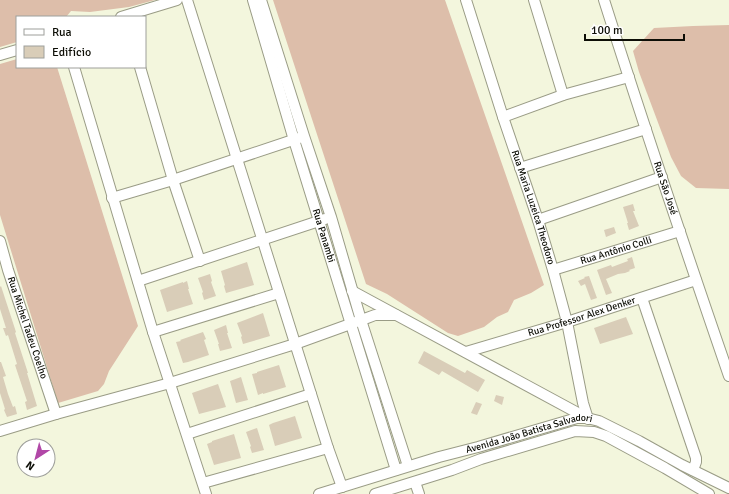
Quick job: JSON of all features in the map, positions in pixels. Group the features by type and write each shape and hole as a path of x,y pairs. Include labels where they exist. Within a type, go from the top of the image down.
{"street":[{"path":"126,16 177,0"},
{"path":"187,0 328,448 342,487"},
{"name":"Rua Panambi","path":"253,0 294,140 396,470"},
{"name":"Rua Panambi","path":"261,0 331,217 352,291 408,466"},
{"name":"Rua Maria Luzeica Theodoro","path":"466,0 553,270 567,322 583,403 588,419"},
{"path":"534,0 564,95"},
{"name":"Rua São José","path":"604,0 729,376"},
{"path":"0,55 16,50"},
{"path":"74,68 112,198 206,494"},
{"path":"140,68 200,261"},
{"path":"503,117 564,95 629,77"},
{"path":"520,168 646,129"},
{"path":"112,198 174,180 304,136"},
{"path":"538,220 662,177"},
{"path":"138,281 331,217"},
{"name":"Rua Antônio Colli","path":"553,270 680,231"},
{"name":"Rua Michel Tadeu Coelho","path":"0,242 4,272 56,414"},
{"name":"Rua Professor Alex Denker","path":"466,352 567,322 696,280"},
{"path":"352,291 588,419"},
{"path":"154,332 279,293"},
{"path":"642,298 696,458 693,470"},
{"path":"0,430 170,383 296,344 375,315 396,315"},
{"path":"187,434 312,394"},
{"path":"554,400 562,410 563,416 560,424"},
{"name":"Avenida João Batista Salvadori","path":"319,494 438,457 577,418 599,421 729,488"},
{"name":"Avenida João Batista Salvadori","path":"377,494 404,490 415,482 481,459 575,431 584,431 594,432 606,436 678,475 709,494"},
{"path":"202,482 328,448"},
{"path":"438,457 442,462 442,473"},
{"path":"373,477 373,485 377,494"},
{"path":"415,482 419,494"}],"shaded area":[{"path":"0,0 155,0 129,7 90,12 71,11 67,16 16,16 16,42 0,47"},
{"path":"273,0 445,0 544,285 531,293 514,300 508,312 497,317 484,327 458,336 448,333 387,294 366,284"},
{"path":"729,25 729,189 696,188 681,176 671,157 639,72 633,51 654,28"},
{"path":"16,59 16,68 57,68 138,326 109,371 104,384 98,391 58,403 0,215 0,64"}],"building":[{"path":"633,204 635,211 633,211 639,226 629,230 623,207"},
{"path":"614,227 616,233 606,237 604,230"},
{"path":"632,257 635,268 606,279 612,293 606,295 597,270 611,265 612,267 628,261 627,259"},
{"path":"247,262 254,285 226,293 221,271"},
{"path":"210,274 216,296 204,300 198,278"},
{"path":"589,276 597,298 591,300 585,284 581,286 578,281"},
{"path":"187,281 193,304 167,312 160,290"},
{"path":"1,286 37,406 27,410 25,402 27,401 15,365 17,364 8,335 6,336 3,328 6,328 0,309"},
{"path":"263,313 270,336 243,344 242,336 237,323"},
{"path":"626,317 633,334 600,344 594,328"},
{"path":"226,325 232,348 220,351 214,330"},
{"path":"203,332 209,355 183,363 176,342"},
{"path":"424,351 465,373 467,370 485,380 478,392 442,371 439,375 418,363"},
{"path":"0,362 6,376 3,377 8,394 13,407 15,406 17,414 7,417 0,393"},
{"path":"279,365 286,387 258,395 252,374"},
{"path":"241,377 248,400 236,403 230,381"},
{"path":"218,384 226,407 199,414 192,393"},
{"path":"496,395 504,397 502,405 494,401"},
{"path":"476,402 482,404 477,415 471,413"},
{"path":"295,416 302,438 275,446 269,425"},
{"path":"257,428 264,450 252,453 246,432"},
{"path":"234,434 241,458 214,465 207,444"}]}
